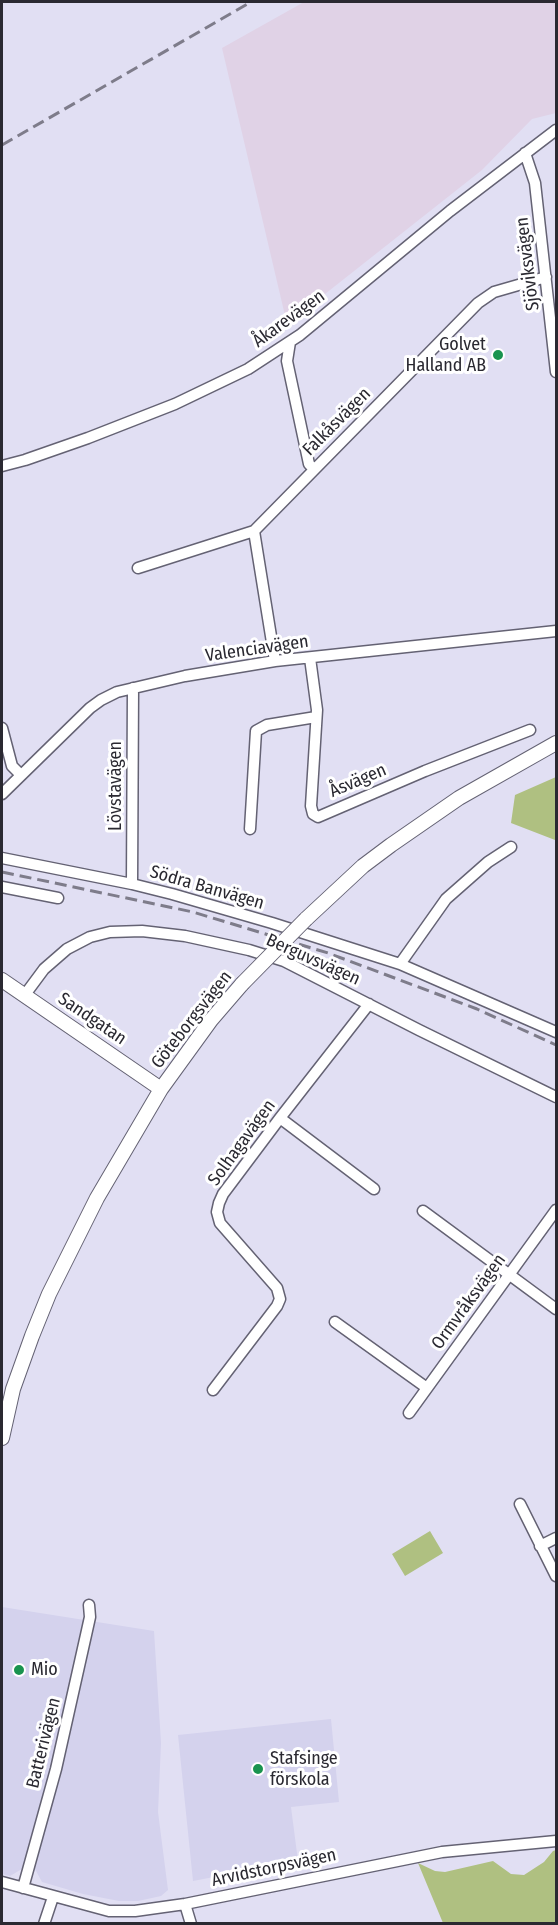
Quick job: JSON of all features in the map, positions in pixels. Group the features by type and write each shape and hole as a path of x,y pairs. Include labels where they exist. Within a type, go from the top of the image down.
{"main road":[{"name":"Göteborgsvägen","path":"2,1438 13,1389 49,1294 97,1198 161,1089 212,1020 242,984 306,918 363,866 459,798 556,743"},
{"name":"Sandgatan","path":"2,980 161,1089"}],"street":[{"name":"Åkarevägen","path":"2,466 88,438 175,404 248,369 300,335 450,211 556,130"},
{"name":"Sjöviksvägen","path":"525,153 535,183 556,372"},
{"name":"Falkåsvägen","path":"138,568 255,531 478,303 494,292 546,278"},
{"path":"290,342 287,361 309,464 314,469"},
{"path":"255,531 275,661"},
{"name":"Valenciavägen","path":"2,794 100,700 134,688 185,676 275,661 556,631"},
{"name":"Åsvägen","path":"310,658 316,717 311,806 313,814 318,817 425,771 530,730"},
{"name":"Lövstavägen","path":"132,884 134,688"},
{"path":"250,829 256,731 267,725 316,717"},
{"path":"2,728 12,765 21,776"},
{"path":"400,964 446,899 488,862 511,847"},
{"name":"Södra Banvägen","path":"2,858 132,884 272,922 400,964 556,1032"},
{"path":"2,887 58,898"},
{"name":"Berguvsvägen","path":"24,996 44,969 67,948 90,937 110,932 142,931 185,936 249,950 284,961 469,1056 556,1097"},
{"name":"Solhagavägen","path":"213,1390 280,1299 277,1288 220,1223 217,1212 223,1194 369,1004"},
{"path":"280,1118 374,1189"},
{"name":"Ormvråksvägen","path":"409,1413 556,1210"},
{"path":"423,1211 556,1309"},
{"path":"335,1322 426,1388"},
{"path":"520,1504 556,1576"},
{"path":"540,1546 556,1538"},
{"name":"Batterivägen","path":"23,1888 56,1769 90,1617 89,1605"},
{"name":"Arvidstorpsvägen","path":"2,1882 53,1897 121,1912 185,1904 442,1852 556,1841"},
{"path":"44,1923 53,1897"},
{"path":"185,1904 191,1923"}],"shaded area":[{"path":"304,2 556,2 556,113 532,119 482,170 287,324 222,48"},
{"path":"2,1607 154,1631 161,1743 158,1812 168,1890 161,1896 138,1901 119,1901 83,1894 42,1882 35,1869 27,1866 10,1876 2,1874"},
{"name":"Stafsinge förskola","path":"331,1719 339,1802 291,1807 298,1861 193,1881 178,1735"}],"green space":[{"path":"556,777 556,845 555,840 511,823 515,795"},
{"path":"430,1531 443,1553 405,1576 392,1554"},
{"path":"556,1850 556,1923 443,1923 418,1863 435,1871 445,1872 493,1861 511,1874 524,1875 544,1862"}],"railway":[{"path":"2,145 251,2"},
{"path":"2,872 193,912 328,953 477,1009 556,1045"}],"place":[{"name":"Golvet Halland AB","path":"498,355"},
{"name":"Mio","path":"19,1670"},
{"name":"Stafsinge förskola","path":"258,1769"}]}
